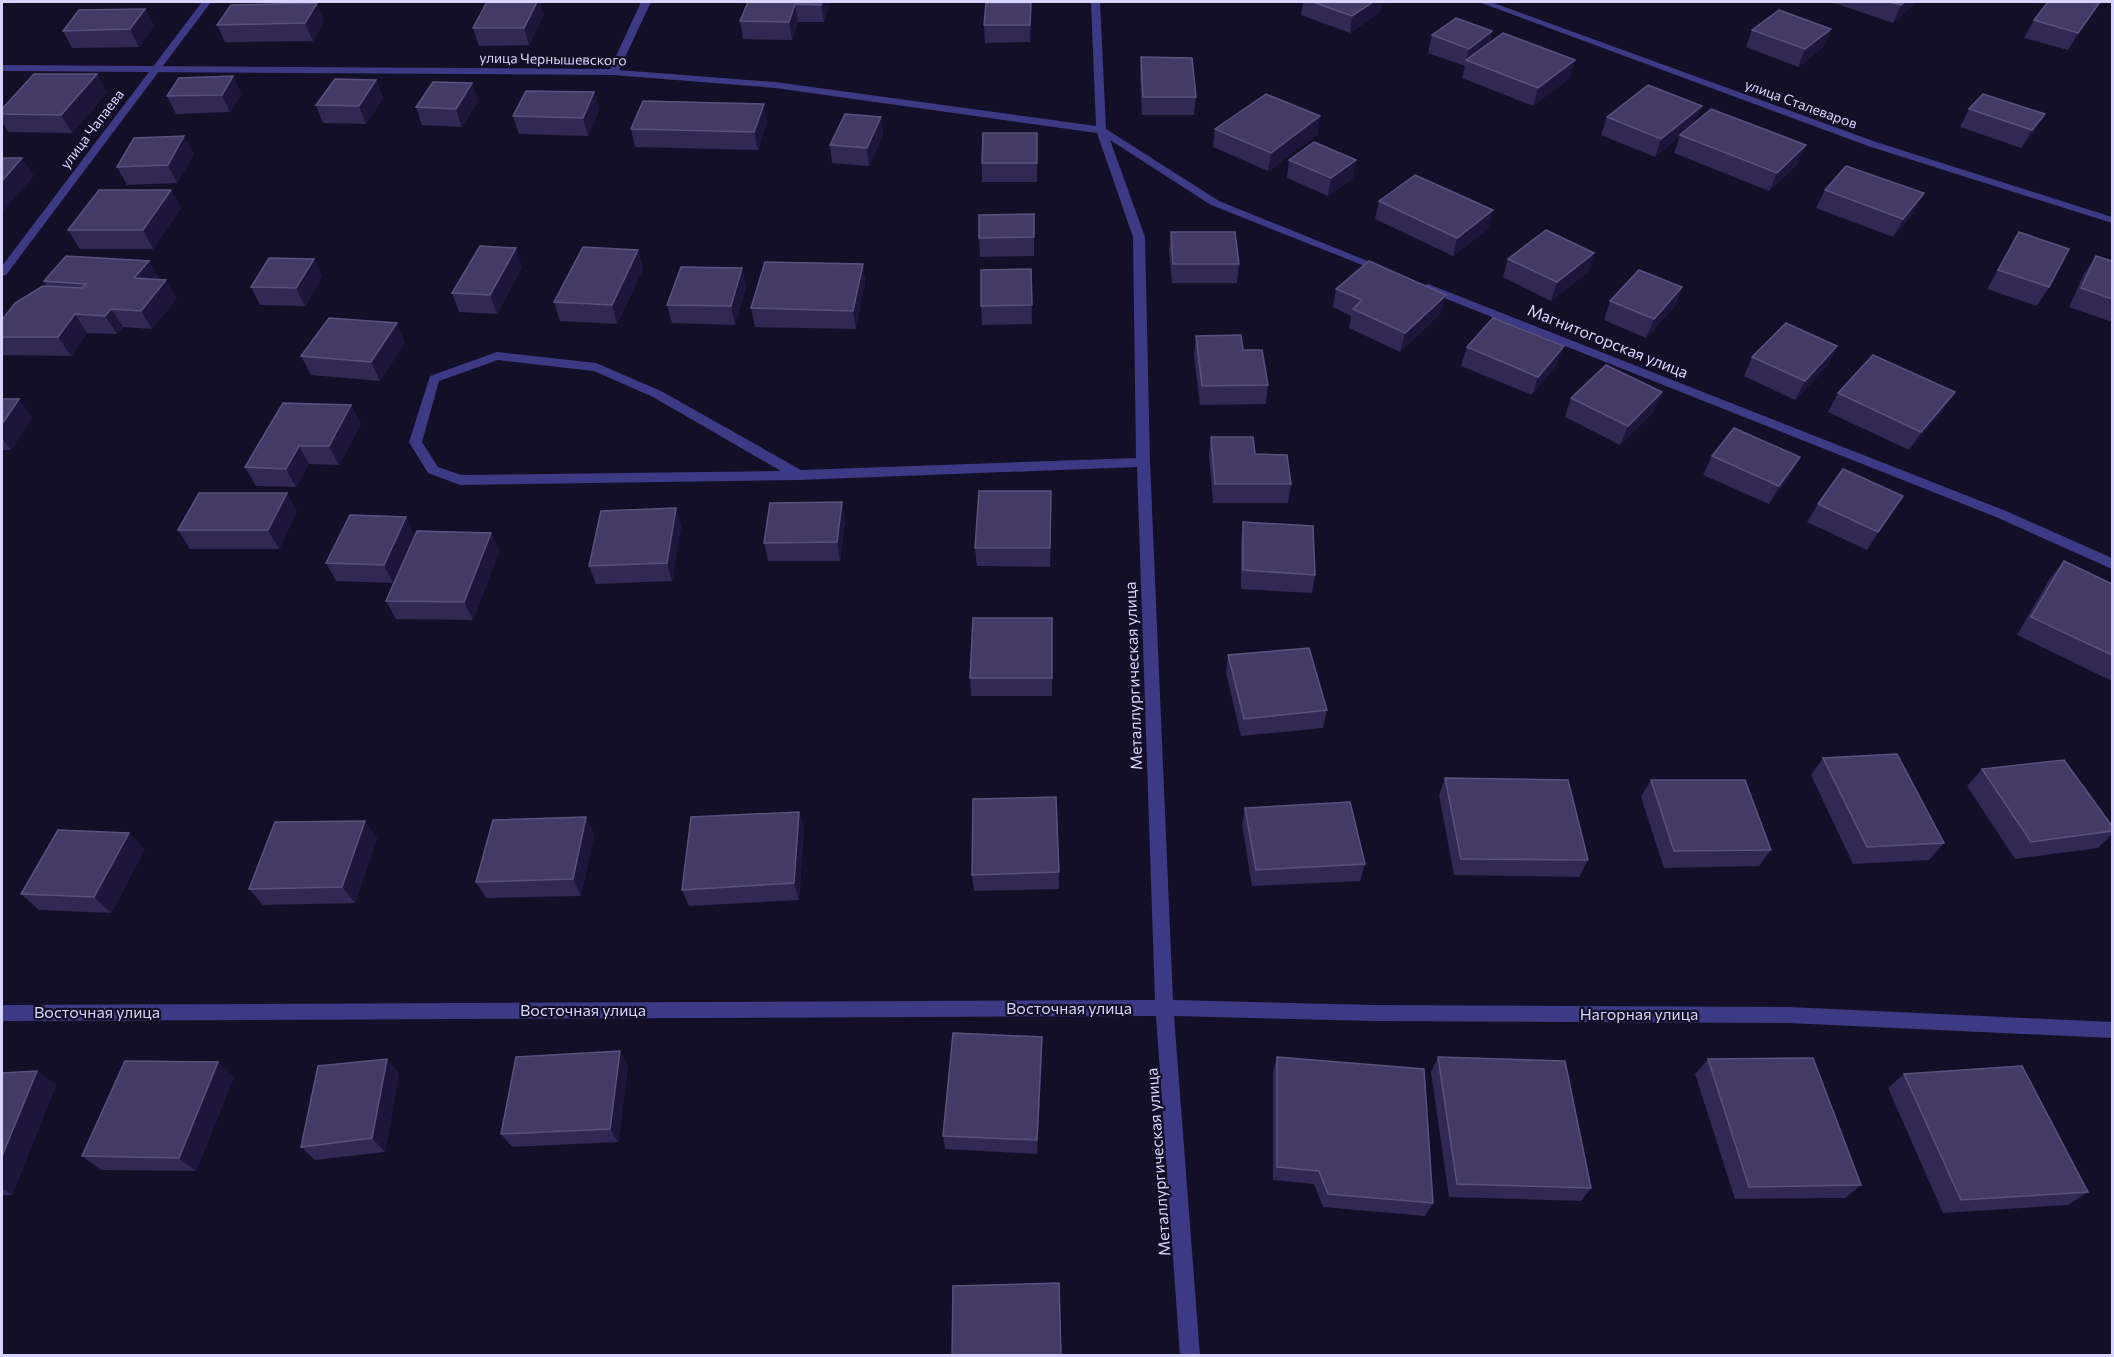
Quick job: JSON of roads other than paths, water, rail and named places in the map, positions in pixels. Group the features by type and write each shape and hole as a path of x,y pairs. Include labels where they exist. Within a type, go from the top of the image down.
{"street":[{"name":"улица Чапаева","path":"2,273 206,2"},
{"path":"614,72 646,2"},
{"name":"Металлургическая улица","path":"1096,2 1101,129 1139,237 1143,462 1164,1008 1190,1356"},
{"name":"улица Сталеваров","path":"1484,2 1872,144 2112,220"},
{"name":"улица Чернышевского","path":"2,68 614,72 775,86 1101,129"},
{"path":"1101,129 1215,203 1392,273"},
{"name":"Магнитогорская улица","path":"1414,282 2001,514 2112,564"},
{"path":"799,475 657,394 596,367 496,356 434,378 415,442 433,470 460,480 799,475 1143,462"},
{"name":"Восточная улица","path":"2,1012 1164,1008"},
{"name":"Нагорная улица","path":"1164,1008 1387,1013 1789,1015 2112,1030"}]}
